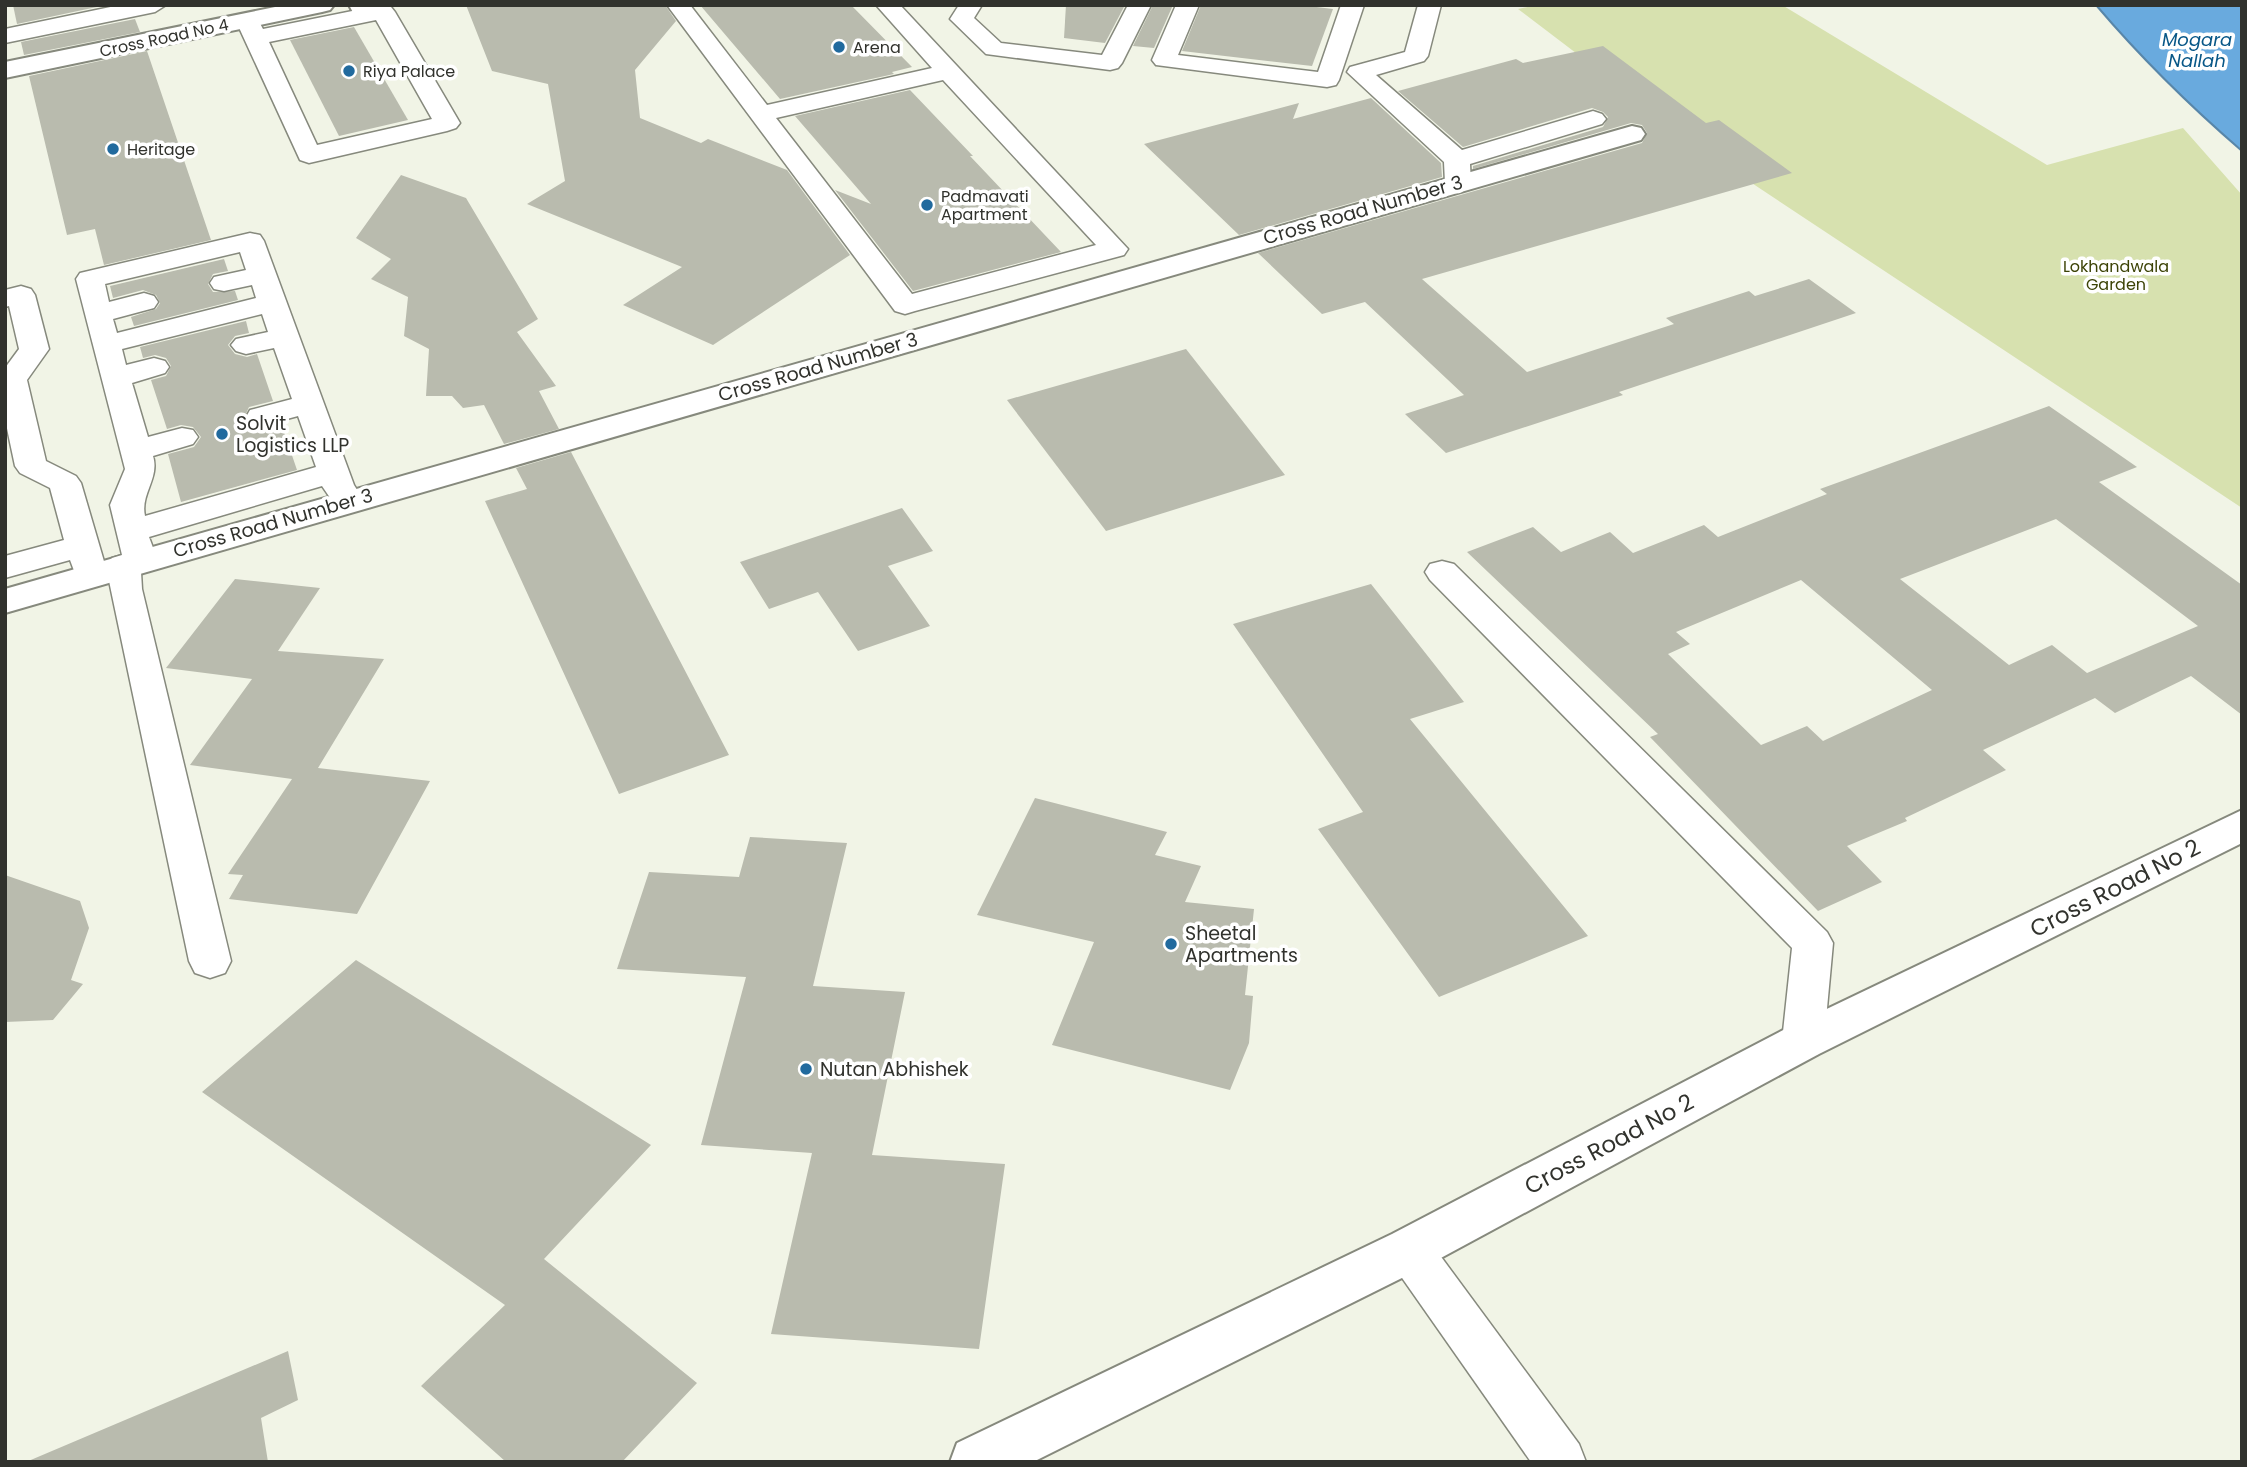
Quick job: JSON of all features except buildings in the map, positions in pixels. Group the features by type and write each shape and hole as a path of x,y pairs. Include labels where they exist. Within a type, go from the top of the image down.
{"street":[{"name":"Cross Road No 4","path":"11,69 148,41 252,29 322,5"},
{"name":"Cross Road Number 3","path":"5,601 114,556 348,502 1457,172 1632,134"},
{"name":"Cross Road No 2","path":"976,1462 1409,1250 1802,1041 2242,825"}],"lane":[{"path":"678,5 905,305 1114,249 887,5"},
{"path":"971,5 962,19 994,49 1110,63 1140,5"},
{"path":"1188,5 1164,60 1327,80 1353,5"},
{"path":"1430,5 1416,56 1359,72 1457,172 1594,119"},
{"path":"11,69 7,36 146,8 148,41"},
{"path":"363,10 383,12 447,124 309,155 252,29 363,10"},
{"path":"761,114 949,71"},
{"path":"114,556 126,505 141,469 97,314 90,279 250,241 308,404 348,502"},
{"path":"223,283 260,275"},
{"path":"5,299 21,295 34,349 12,380 31,466 65,483 114,556 125,589 210,961"},
{"path":"97,314 144,302"},
{"path":"106,344 273,303"},
{"path":"246,345 284,337"},
{"path":"115,378 155,367"},
{"path":"261,416 308,404"},
{"path":"135,451 182,437"},
{"path":"5,567 114,556 334,472"},
{"path":"1442,572 1813,943 1802,1041"},
{"path":"1409,1250 1561,1462"}],"green space":[{"name":"Lokhandwala Garden","path":"1537,5 1782,5 2047,165 2183,128 2242,195 2242,508 1714,158 1518,9"}],"water":[{"name":"Mogara Nallah","path":"2096,5 2242,5 2242,151 2166,81"}],"place":[{"name":"Arena","path":"839,47"},
{"name":"Riya Palace","path":"349,71"},
{"name":"Heritage","path":"113,149"},
{"name":"Padmavati Apartment","path":"927,205"},
{"name":"Solvit Logistics LLP","path":"222,434"},
{"name":"Sheetal Apartments","path":"1171,944"},
{"name":"Nutan Abhishek","path":"806,1069"}]}
